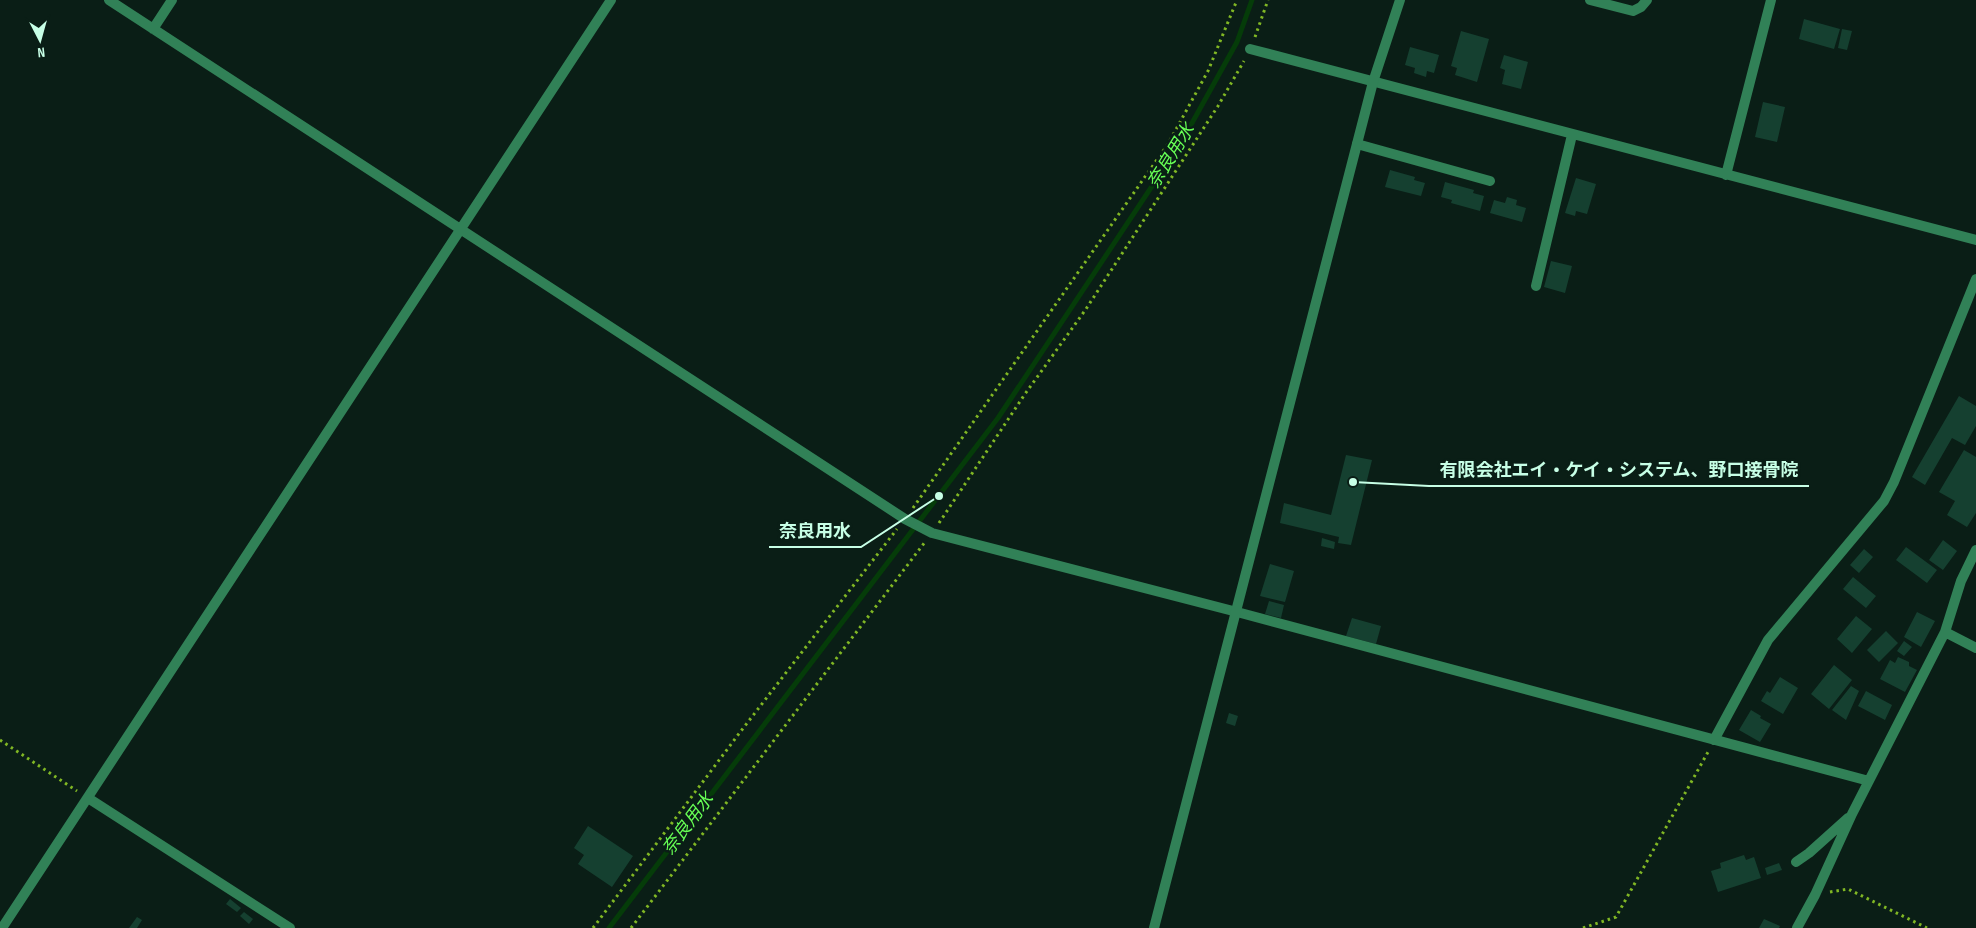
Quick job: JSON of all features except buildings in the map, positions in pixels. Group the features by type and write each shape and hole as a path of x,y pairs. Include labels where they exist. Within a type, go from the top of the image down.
{"street":[{"path":"109,0 905,519 932,533 1237,612 1869,781"},
{"path":"153,29 172,0"},
{"path":"2,928 612,0"},
{"path":"1154,928 1373,82 1400,0"},
{"path":"1590,0 1633,11 1641,7 1647,0"},
{"path":"1726,175 1771,0"},
{"path":"1250,49 1976,240"},
{"path":"1536,286 1572,135"},
{"path":"1357,144 1490,181"},
{"path":"1714,740 1768,640 1884,501 1894,482 1976,279"},
{"path":"1797,928 1815,895 1852,814 1945,632 1961,581 1976,550"},
{"path":"1945,632 1976,648"},
{"path":"88,798 290,928"},
{"path":"1796,862 1815,849 1852,814"}],"path":[{"path":"593,928 741,731 905,519 1168,144 1208,71 1237,0"},
{"path":"630,928 932,533 1025,394 1091,301 1218,106 1250,49 1268,0"},
{"path":"0,740 88,798"},
{"path":"1583,928 1616,918 1714,740"},
{"path":"1815,895 1848,889 1927,928"}],"waterway":[{"name":"奈良用水","path":"609,928 998,418 1182,141 1237,42 1252,0"}],"place":[{"name":"有限会社エイ・ケイ・システム、野口接骨院","path":"1353,482"},
{"name":"奈良用水","path":"939,496"}]}
